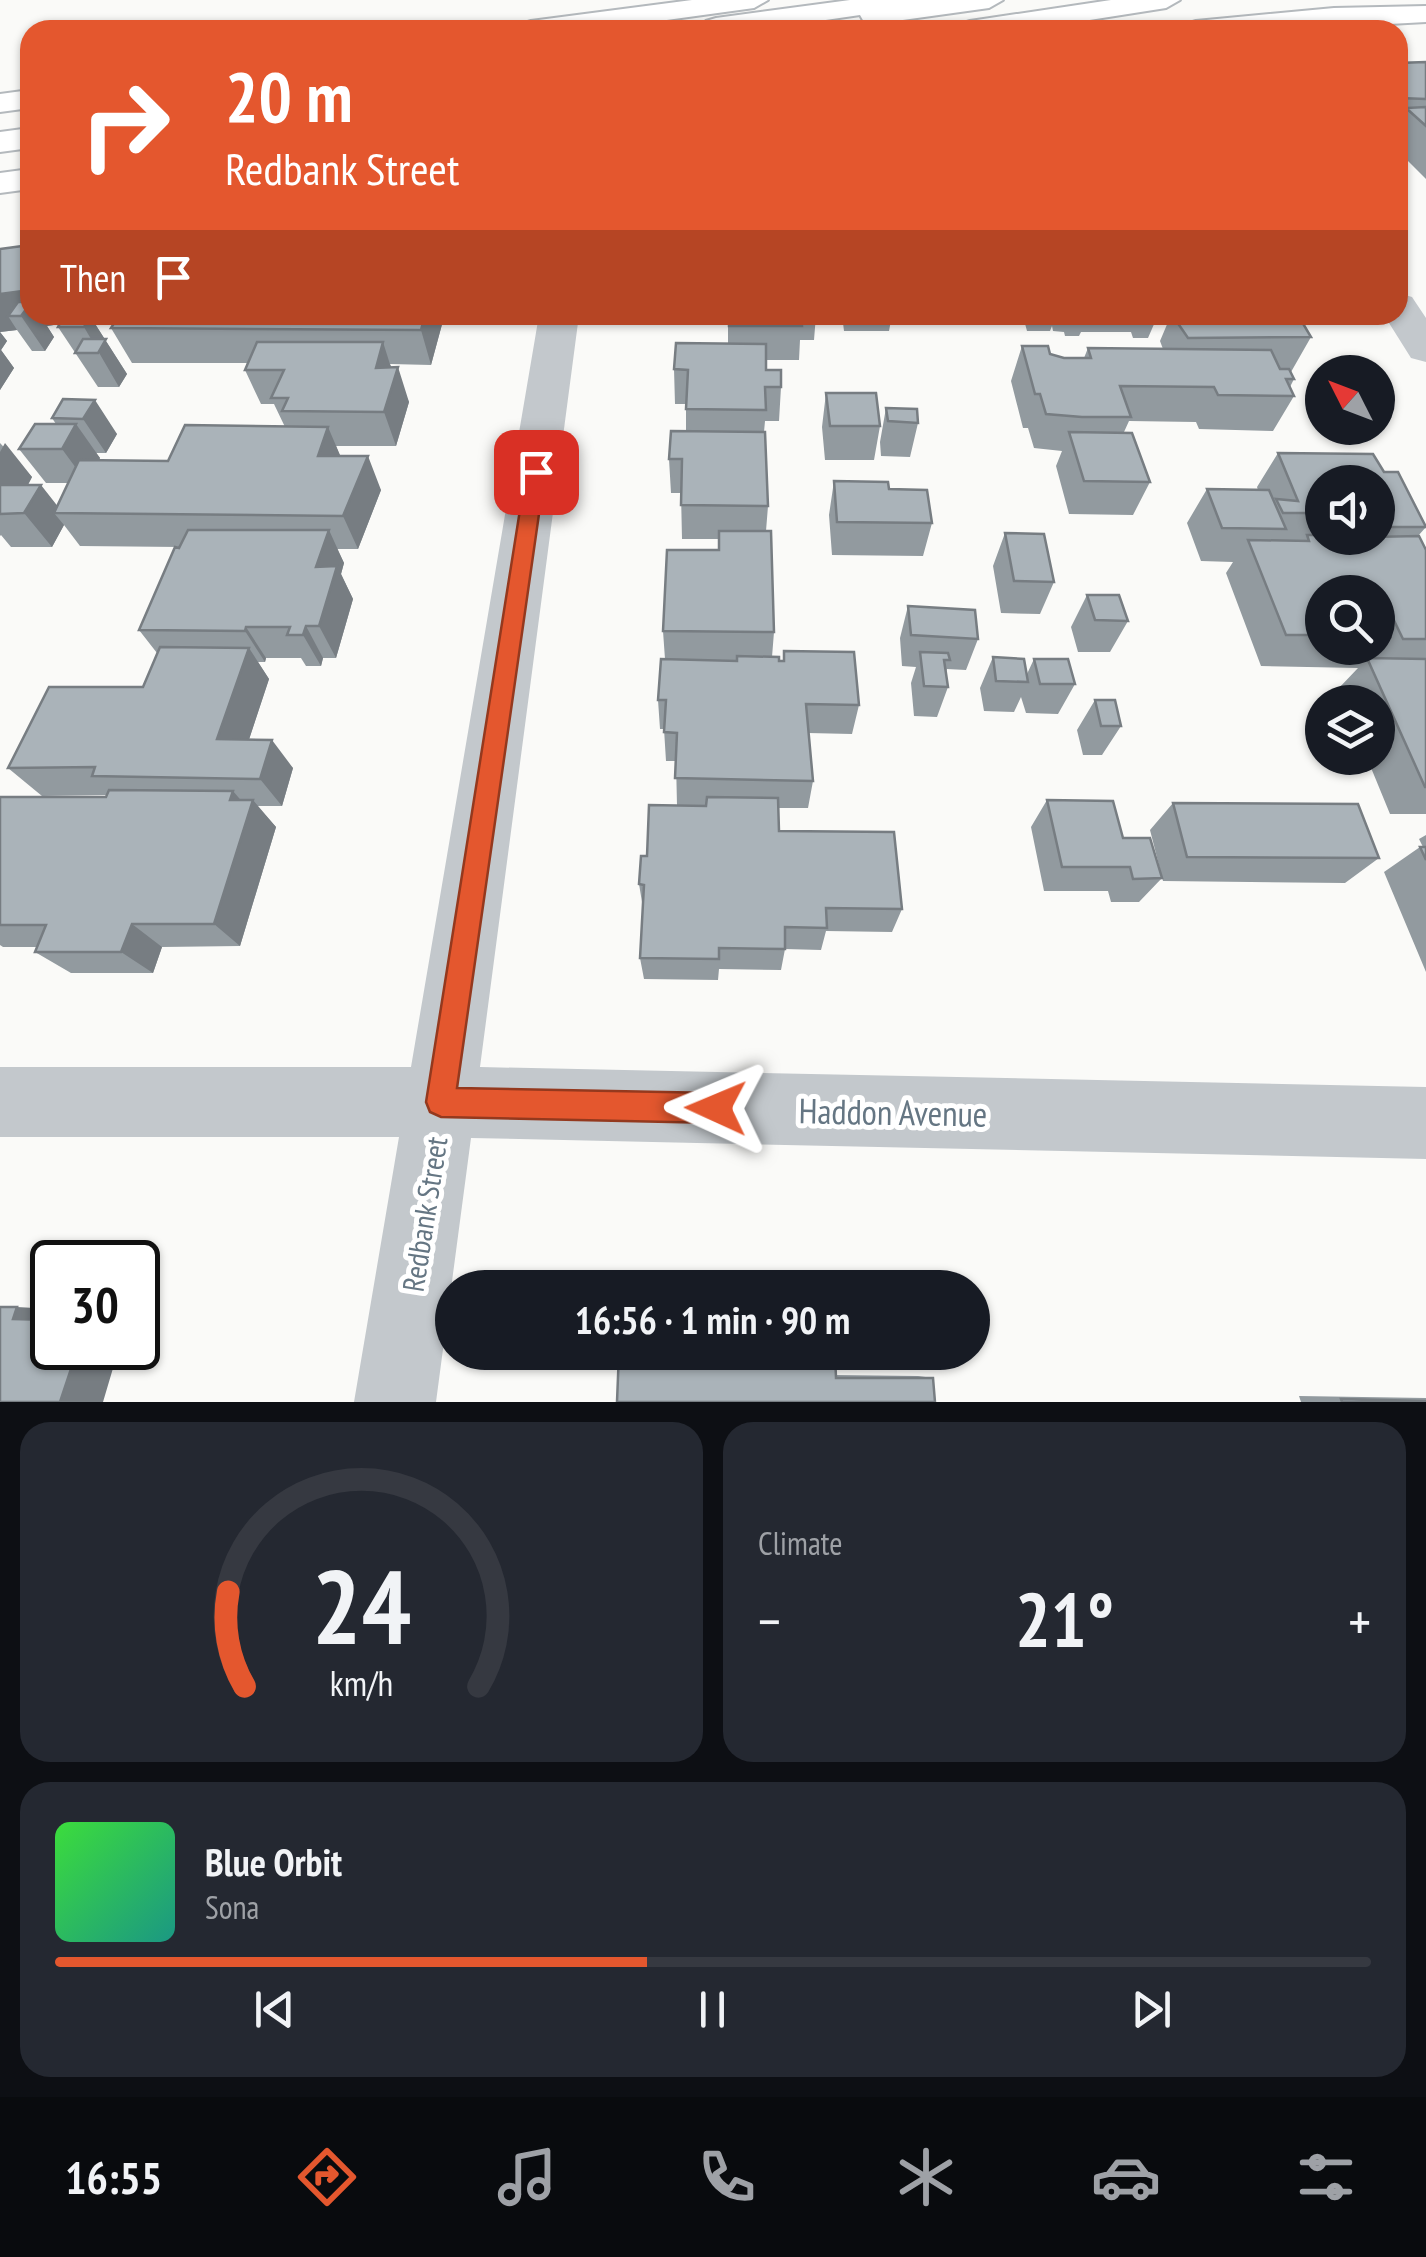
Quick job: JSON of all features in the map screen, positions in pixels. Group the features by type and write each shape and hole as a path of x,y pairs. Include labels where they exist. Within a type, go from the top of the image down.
{"highway":[{"path":"549,20 627,0"},
{"path":"605,20 754,0"},
{"path":"768,20 911,0"},
{"path":"848,20 989,0"},
{"path":"1035,20 1166,0"},
{"path":"1295,20 1426,14"}],"street":[{"path":"1408,321 1426,349"},
{"name":"Redbank Street","path":"395,1402 558,325"},
{"name":"Haddon Avenue","path":"0,1102 441,1102 1426,1123"}],"building":[{"path":"1426,62 1426,99 1408,98 1408,63"},
{"path":"1426,107 1426,126 1408,110"},
{"path":"20,246 20,291 0,294 0,249"},
{"path":"18,302 20,302 20,316 8,316"},
{"path":"113,325 422,325 421,330 111,328"},
{"path":"802,325 802,326 729,326"},
{"path":"1179,325 1304,325 1311,337 1188,338"},
{"path":"83,339 106,339 98,353 75,353"},
{"path":"257,342 383,342 376,368 398,367 384,412 282,411 288,398 271,398 284,370 245,370"},
{"path":"676,343 766,344 766,370 781,370 781,387 765,387 766,410 686,409 688,370 674,369"},
{"path":"1022,346 1048,346 1050,354 1064,358 1091,358 1088,348 1271,350 1280,369 1289,369 1294,379 1286,379 1294,396 1218,395 1214,387 1120,386 1131,417 1046,414 1040,394 1035,394"},
{"path":"826,393 876,393 880,426 830,426"},
{"path":"63,399 95,400 83,419 52,418"},
{"path":"886,408 917,409 918,423 888,421"},
{"path":"35,424 76,424 62,449 19,449"},
{"path":"185,425 328,427 318,456 368,456 343,516 54,513 79,460 168,461"},
{"path":"671,431 765,432 768,506 681,505 682,459 669,459"},
{"path":"1069,432 1132,433 1150,482 1084,481"},
{"path":"1278,453 1373,454 1380,465 1305,465 1305,513 1283,513 1276,499 1298,501"},
{"path":"1395,472 1398,472 1426,527 1395,527"},
{"path":"834,481 888,482 889,489 927,490 932,523 837,522"},
{"path":"0,485 41,485 24,513 0,514"},
{"path":"1207,489 1269,490 1286,529 1222,528"},
{"path":"188,530 329,530 316,567 337,566 319,626 306,626 303,635 287,635 290,627 246,627 245,631 139,630 175,547 179,548"},
{"path":"719,531 771,531 774,632 663,631 667,550 719,550"},
{"path":"1005,533 1044,534 1054,582 1014,581"},
{"path":"1395,536 1419,536 1426,550 1426,639 1403,639 1395,623 1395,575 1305,575 1305,635 1286,635 1248,540 1305,541 1305,555 1395,555"},
{"path":"1087,595 1119,595 1128,621 1095,620"},
{"path":"908,606 975,610 978,639 911,635"},
{"path":"160,647 249,648 217,739 272,740 260,779 92,776 95,767 8,768 49,687 143,687"},
{"path":"784,651 854,652 859,705 806,704 813,781 675,778 677,733 664,732 666,700 658,700 661,659 737,661 737,656 779,657 779,661 784,661"},
{"path":"920,652 948,653 950,660 944,660 948,687 924,686"},
{"path":"993,657 1024,659 1028,682 996,681"},
{"path":"1395,658 1426,659 1426,787 1395,720 1395,685 1379,685 1370,665 1395,665"},
{"path":"1034,659 1068,659 1075,684 1040,684"},
{"path":"1095,700 1115,700 1121,726 1101,726"},
{"path":"109,790 233,791 230,800 253,800 214,924 132,924 121,952 35,952 46,925 0,925 0,797 106,797"},
{"path":"707,797 778,798 779,831 894,832 902,909 826,908 827,928 785,927 785,949 719,948 719,959 640,958 644,885 639,884 641,856 647,856 649,805 706,806"},
{"path":"1047,800 1113,801 1123,838 1150,838 1162,878 1133,879 1130,867 1062,867"},
{"path":"1173,803 1358,804 1379,858 1187,857"},
{"path":"0,1307 17,1307 13,1319 30,1319 30,1370 71,1370 60,1402 0,1402"},
{"path":"618,1370 836,1370 836,1378 933,1378 935,1402 617,1402"},
{"path":"1341,1399 1426,1401 1426,1402 1342,1402"}],"route":[{"path":"536,472 441,1102 716,1108"}]}
